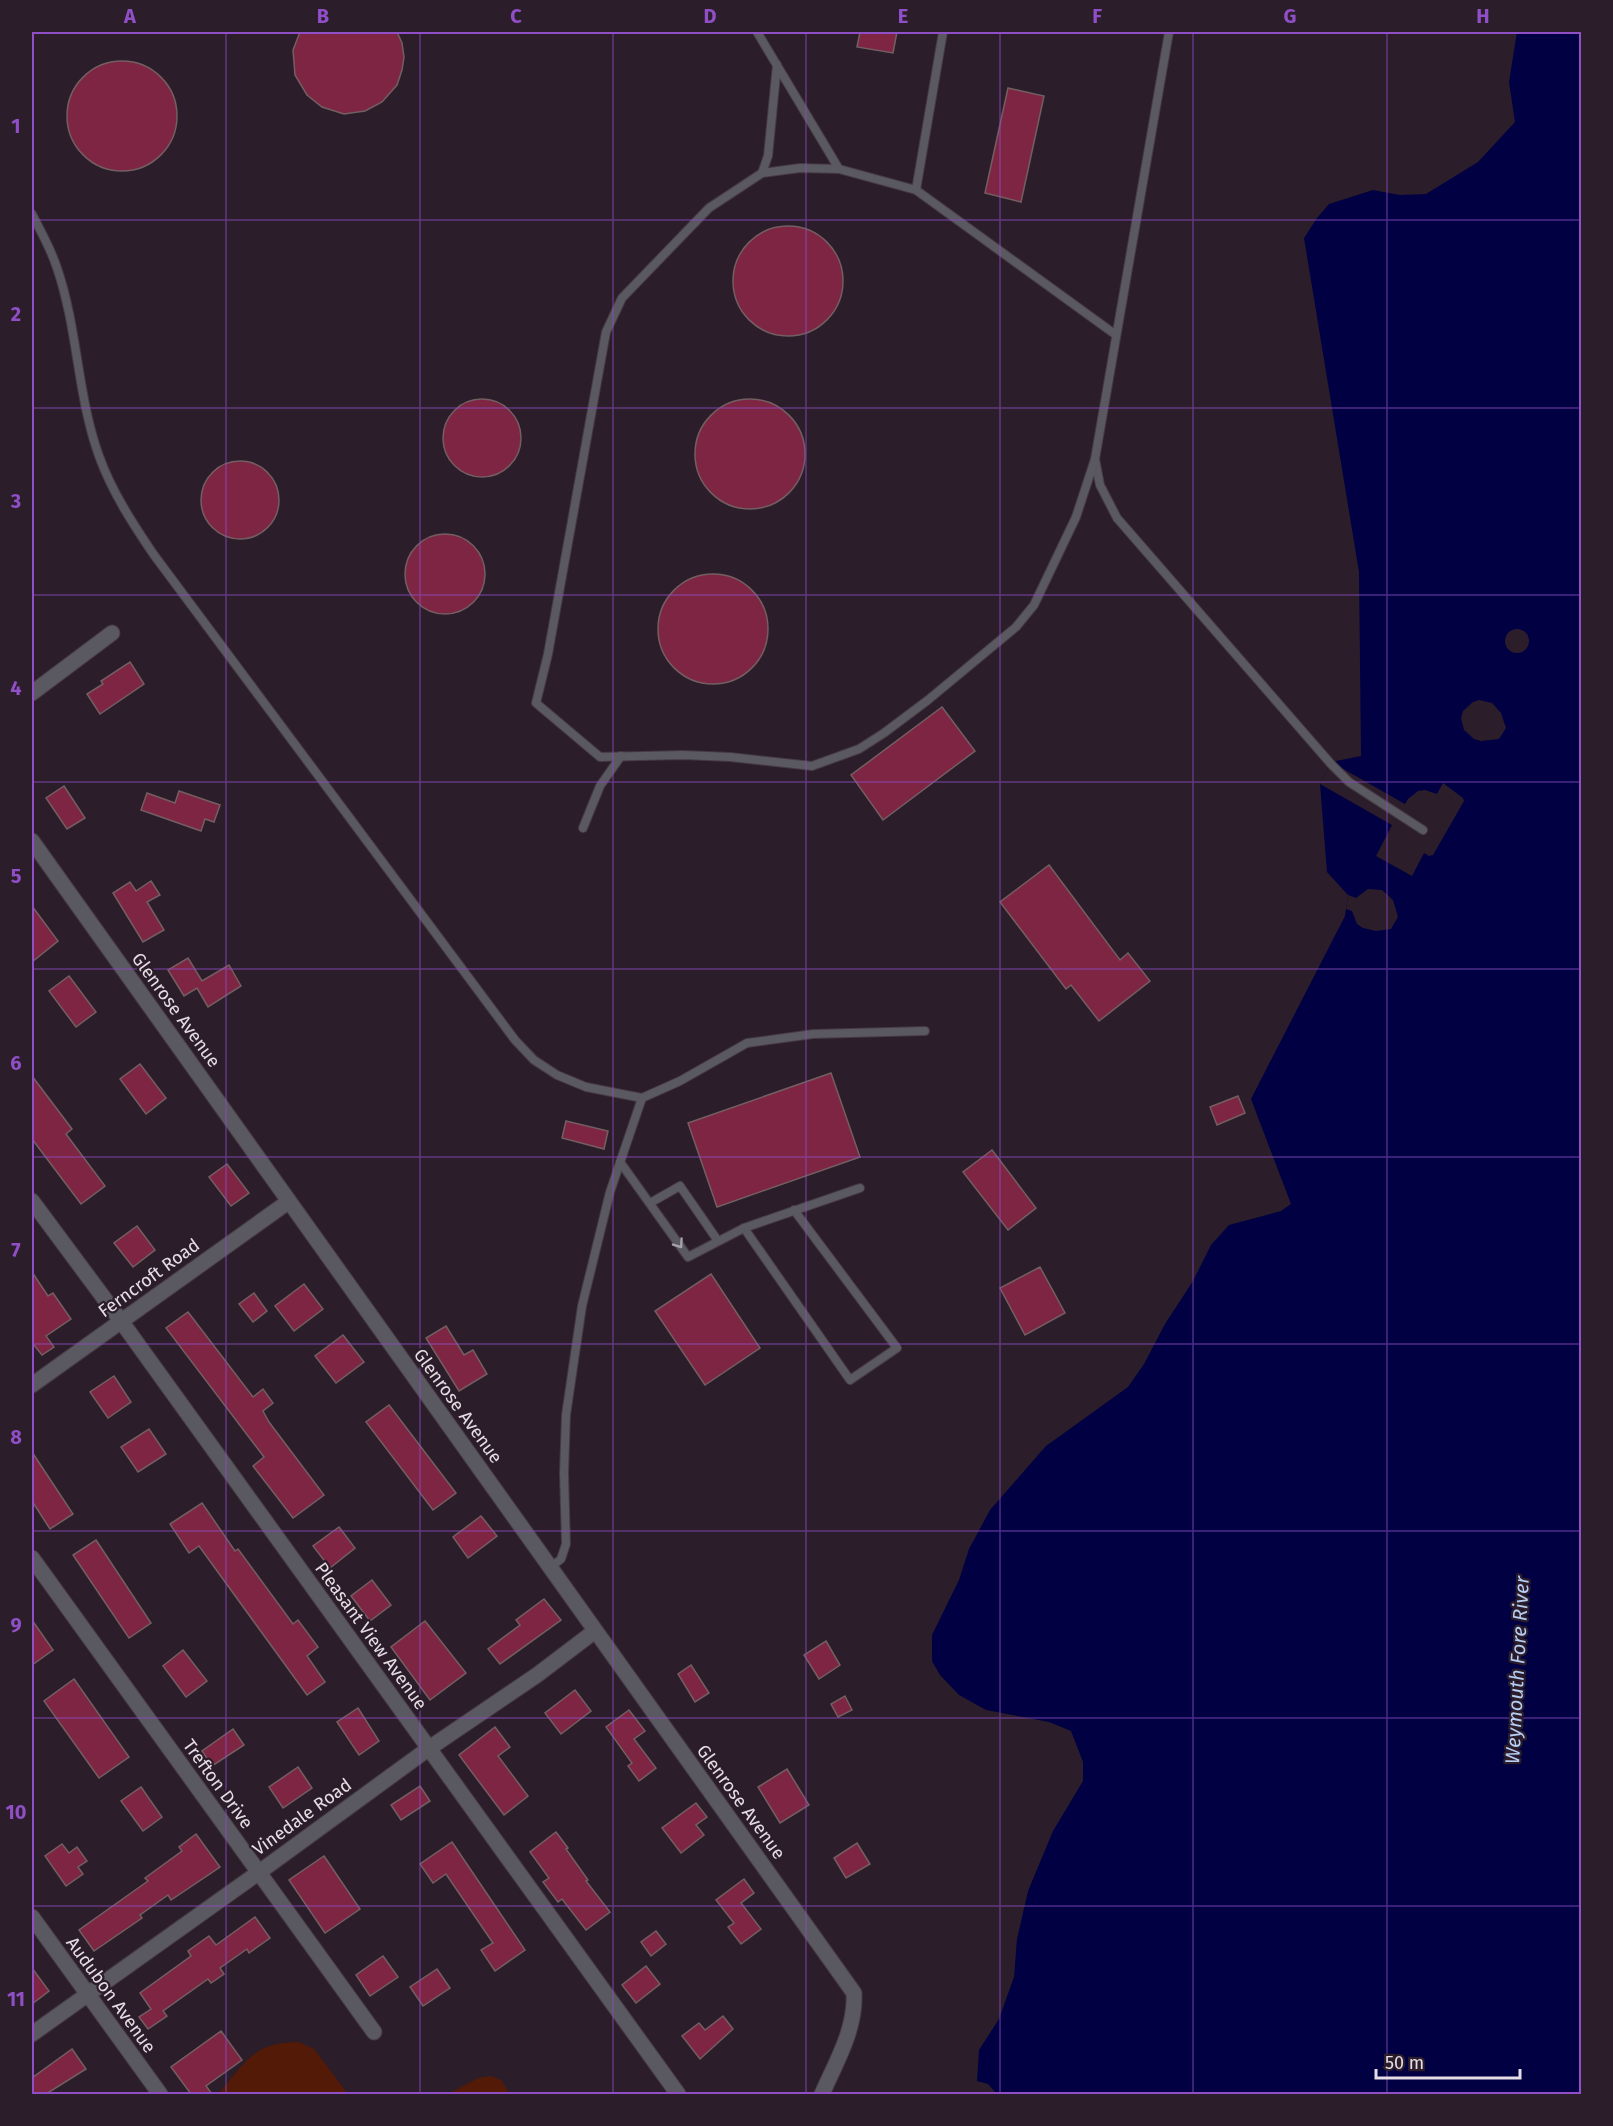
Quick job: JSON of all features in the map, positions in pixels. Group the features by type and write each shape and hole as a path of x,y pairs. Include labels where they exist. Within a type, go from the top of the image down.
{"street":[{"path":"32,693 112,633"},
{"name":"Glenrose Avenue","path":"32,842 854,1993 850,2029 822,2094"},
{"name":"Pleasant View Avenue","path":"32,1201 678,2094"},
{"name":"Ferncroft Road","path":"32,1385 288,1202"},
{"name":"Trefton Drive","path":"32,1558 374,2032"},
{"name":"Vinedale Road","path":"32,2034 428,1749 537,1675 595,1631"},
{"name":"Audubon Avenue","path":"32,1917 160,2094"}],"lane":[{"path":"757,32 839,169"},
{"path":"916,190 943,32"},
{"path":"1116,335 916,190 839,169 800,168 762,172 709,208 622,298 606,332 548,654 536,703 600,757 730,757 812,766 859,749 884,733 928,700 1016,627 1034,605 1076,517 1095,459 1169,32"},
{"path":"762,172 768,156 777,65"},
{"path":"32,214 57,268 68,310 84,404 99,456 123,509 154,555 515,1040 534,1060 557,1075 586,1087 642,1098 680,1081 747,1043 813,1034 925,1032"},
{"path":"1095,459 1100,485 1117,518 1331,764 1349,782 1423,830"},
{"path":"583,828 600,786 621,756"},
{"path":"550,1568 561,1560 566,1544 564,1443 568,1397 590,1267 620,1162 642,1098"},
{"path":"620,1162 688,1257 744,1228 860,1188"},
{"path":"650,1203 680,1186 718,1241"},
{"path":"744,1228 850,1380 897,1348 794,1210"}],"shaded area":[{"path":"299,2042 314,2049 348,2094 218,2094 243,2064 260,2050 283,2043"},
{"path":"491,2076 501,2080 510,2094 448,2094 478,2078"}],"water":[{"name":"Weymouth Fore River","path":"1517,32 1581,32 1581,2094 997,2094 988,2084 977,2081 979,2050 999,2019 1014,1977 1017,1939 1028,1891 1053,1831 1083,1781 1083,1762 1071,1731 1049,1722 986,1710 959,1695 940,1675 932,1661 932,1635 959,1580 969,1549 990,1510 1046,1446 1128,1387 1193,1281 1211,1245 1229,1225 1281,1211 1291,1204 1251,1099 1345,916 1348,895 1327,872 1320,784 1331,762 1361,756 1359,572 1304,238 1329,204 1373,190 1400,195 1426,194 1478,162 1515,122 1509,82"}],"pier":[{"path":"1517,629 1525,633 1529,641 1525,649 1517,653 1509,649 1505,641 1509,633"},
{"path":"1479,700 1492,703 1501,713 1506,728 1499,739 1481,741 1474,739 1464,730 1461,718 1463,711"},
{"path":"1331,762 1405,804 1418,791 1425,790 1437,794 1443,783 1463,798 1464,801 1433,855 1429,856 1424,853 1412,876 1376,856 1392,825 1320,784"},
{"path":"1368,889 1382,890 1393,900 1398,917 1391,929 1376,931 1363,928 1357,924 1352,911 1346,909 1348,895 1356,898"}],"building":[{"path":"300,32 397,32 402,43 404,57 397,85 382,102 365,111 344,114 322,107 307,95 295,75 293,50"},
{"path":"860,32 897,32 893,53 857,47"},
{"path":"122,61 143,65 161,77 173,95 177,116 173,137 161,155 143,167 122,171 101,167 83,155 71,137 67,116 71,95 83,77 101,65"},
{"path":"1008,88 1044,96 1021,202 985,193"},
{"path":"788,226 809,230 827,242 839,260 843,281 839,302 827,320 809,332 788,336 767,332 749,320 737,302 733,281 737,260 749,242 767,230"},
{"path":"474,399 490,399 504,405 515,416 521,430 521,446 515,460 504,471 490,477 474,477 460,471 449,460 443,446 443,430 449,416 460,405"},
{"path":"750,399 771,403 789,415 801,433 805,454 801,475 789,493 771,505 750,509 729,505 711,493 699,475 695,454 699,433 711,415 729,403"},
{"path":"232,461 248,461 262,467 273,478 279,492 279,508 273,522 262,533 248,539 232,539 218,533 207,522 201,508 201,492 207,478 218,467"},
{"path":"445,534 467,541 473,546 484,566 485,574 478,596 473,602 453,613 445,614 423,607 417,602 406,582 405,574 412,552 417,546 437,535"},
{"path":"713,574 734,578 752,590 764,608 768,629 764,650 752,668 734,680 713,684 692,680 674,668 662,650 658,629 662,608 674,590 692,578"},
{"path":"130,662 144,684 100,714 87,694 103,684 101,681"},
{"path":"942,707 975,751 883,820 851,775"},
{"path":"64,786 85,818 67,829 46,798"},
{"path":"179,791 220,805 214,822 205,819 201,831 141,810 147,793 175,803"},
{"path":"1049,865 1120,960 1128,953 1150,981 1099,1021 1071,985 1066,989 1000,902"},
{"path":"151,881 160,895 147,902 164,930 143,942 113,893 130,882 136,891"},
{"path":"32,906 58,941 32,962"},
{"path":"188,958 202,981 229,965 241,986 208,1007 197,988 184,996 168,970"},
{"path":"69,976 96,1012 76,1027 49,991"},
{"path":"140,1064 166,1098 146,1114 120,1079"},
{"path":"831,1073 860,1157 717,1207 688,1123"},
{"path":"32,1076 72,1129 66,1134 105,1186 81,1204 32,1139"},
{"path":"1238,1096 1245,1113 1217,1125 1210,1107"},
{"path":"566,1121 608,1131 604,1149 562,1138"},
{"path":"992,1150 1036,1208 1008,1230 963,1172"},
{"path":"227,1164 249,1193 231,1206 209,1177"},
{"path":"137,1226 155,1250 133,1267 114,1243"},
{"path":"1040,1267 1065,1313 1025,1335 1000,1288"},
{"path":"32,1272 48,1296 53,1293 71,1319 46,1336 54,1347 42,1355 34,1345 32,1347"},
{"path":"711,1274 760,1348 705,1385 655,1311"},
{"path":"304,1284 323,1309 294,1331 275,1306"},
{"path":"254,1293 267,1311 253,1322 239,1304"},
{"path":"188,1312 253,1397 263,1389 273,1403 263,1411 269,1422 324,1495 293,1518 253,1466 264,1457 166,1328"},
{"path":"446,1326 464,1355 473,1350 487,1374 459,1391 426,1338"},
{"path":"343,1335 364,1362 336,1383 315,1356"},
{"path":"114,1376 131,1402 108,1418 90,1392"},
{"path":"389,1405 456,1493 433,1510 366,1422"},
{"path":"149,1429 166,1454 138,1472 121,1447"},
{"path":"32,1452 73,1514 50,1529 32,1501"},
{"path":"202,1503 235,1551 238,1549 293,1624 298,1620 318,1647 307,1656 325,1682 307,1695 199,1546 189,1553 170,1524"},
{"path":"481,1516 497,1536 468,1558 453,1537"},
{"path":"339,1527 355,1548 330,1568 313,1546"},
{"path":"96,1540 151,1623 129,1638 73,1555"},
{"path":"372,1580 391,1605 370,1621 351,1596"},
{"path":"544,1599 561,1620 500,1664 488,1649 520,1625 516,1620"},
{"path":"32,1620 53,1650 32,1665"},
{"path":"425,1621 466,1673 430,1700 391,1647"},
{"path":"826,1641 840,1665 819,1679 804,1655"},
{"path":"183,1650 207,1681 186,1697 163,1666"},
{"path":"691,1665 709,1693 695,1702 678,1674"},
{"path":"74,1679 129,1757 99,1778 44,1701"},
{"path":"575,1690 591,1711 561,1734 545,1713"},
{"path":"845,1696 852,1710 838,1717 831,1704"},
{"path":"358,1708 379,1741 359,1755 337,1722"},
{"path":"629,1710 645,1731 634,1739 656,1768 639,1781 628,1766 632,1763 606,1727"},
{"path":"495,1727 510,1747 498,1756 528,1796 504,1815 459,1755"},
{"path":"233,1729 244,1745 212,1766 202,1751"},
{"path":"298,1767 312,1788 283,1808 269,1787"},
{"path":"787,1769 809,1805 780,1823 758,1787"},
{"path":"420,1786 430,1801 401,1820 391,1805"},
{"path":"141,1787 162,1817 143,1831 121,1801"},
{"path":"696,1803 707,1817 696,1825 704,1835 681,1853 662,1828"},
{"path":"556,1832 588,1880 586,1881 610,1912 586,1930 562,1899 558,1902 543,1882 549,1878 530,1852"},
{"path":"196,1834 220,1867 171,1900 168,1895 140,1915 142,1918 94,1951 79,1930 148,1881 145,1878 182,1851 179,1847"},
{"path":"452,1842 525,1950 495,1971 481,1950 493,1943 446,1874 433,1883 420,1864"},
{"path":"857,1843 870,1864 846,1878 834,1858"},
{"path":"62,1844 69,1853 77,1847 87,1861 78,1867 83,1874 66,1886 45,1856"},
{"path":"324,1856 360,1909 325,1933 289,1880"},
{"path":"744,1879 754,1893 741,1903 761,1929 741,1944 728,1927 734,1923 716,1900"},
{"path":"255,1917 270,1938 249,1953 247,1949 220,1968 224,1974 211,1983 208,1979 163,2011 167,2016 148,2029 139,2017 151,2009 140,1993 191,1956 188,1951 209,1936 216,1945"},
{"path":"656,1931 666,1944 651,1956 641,1942"},
{"path":"383,1956 398,1977 370,1996 356,1975"},
{"path":"646,1966 660,1984 636,2003 622,1985"},
{"path":"32,1968 49,1991 32,2004"},
{"path":"437,1969 450,1988 423,2006 410,1987"},
{"path":"723,2016 733,2029 700,2059 682,2036 699,2023 705,2030"},
{"path":"221,2031 242,2060 206,2086 212,2094 191,2094 171,2067"},
{"path":"72,2049 86,2069 46,2094 32,2094 32,2078"}]}
